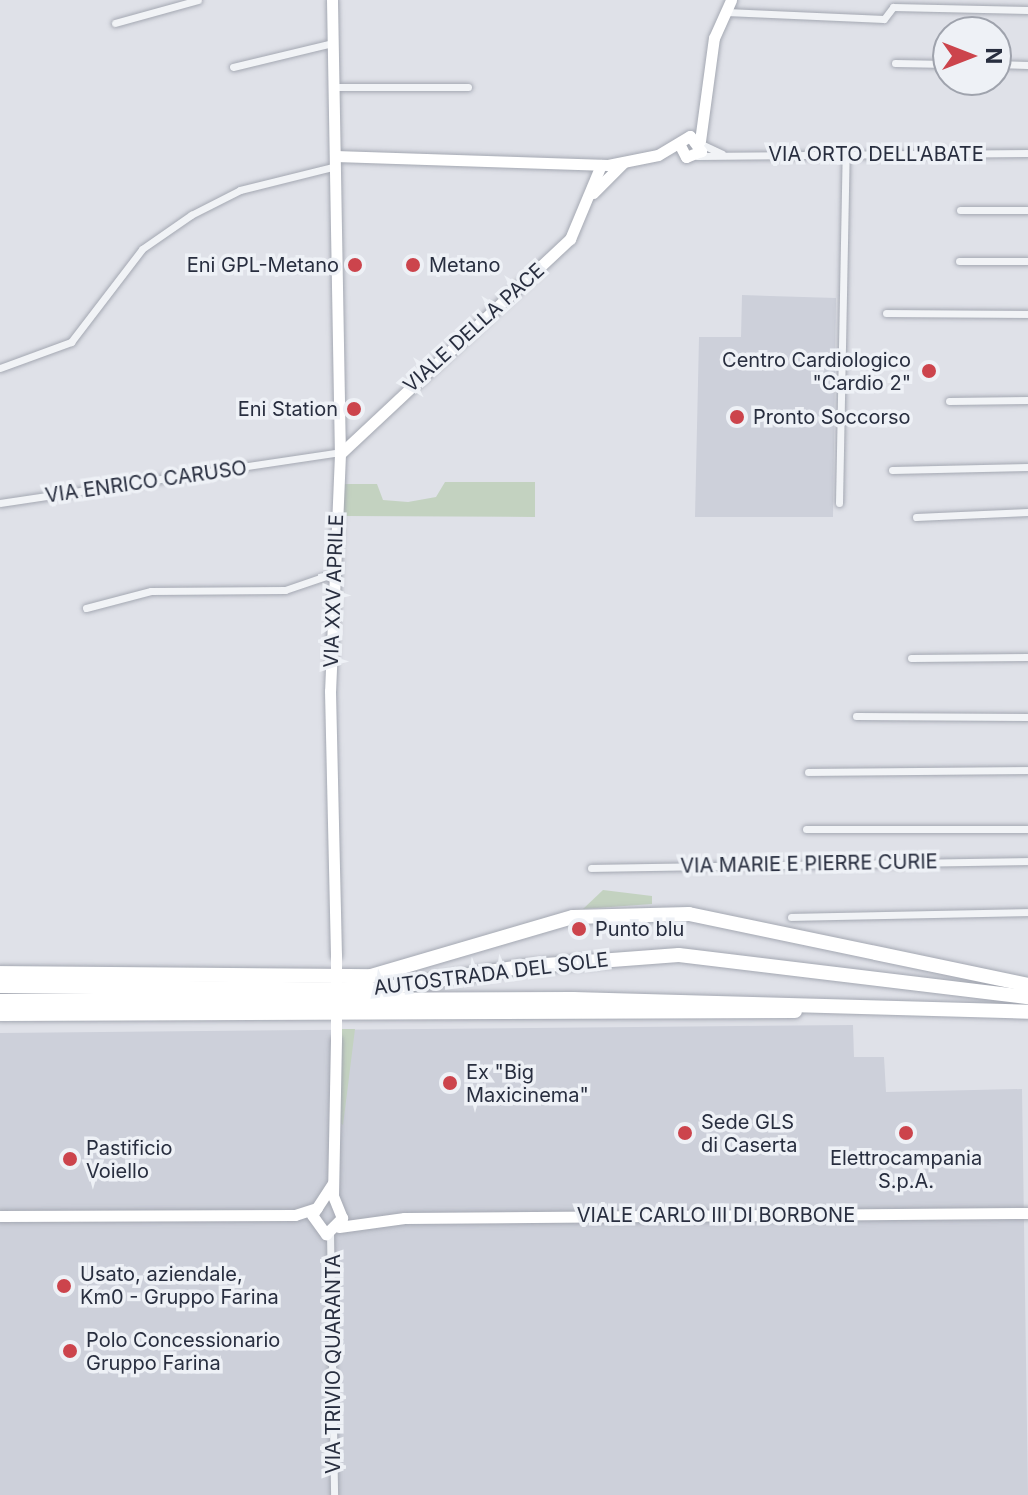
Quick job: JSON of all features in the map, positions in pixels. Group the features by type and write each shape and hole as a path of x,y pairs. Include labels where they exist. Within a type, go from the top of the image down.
{"highway":[{"path":"0,973 371,976 566,918 656,913 754,922 1028,985"},
{"name":"AUTOSTRADA DEL SOLE","path":"0,986 376,990 519,967 679,955 1028,997"},
{"name":"AUTOSTRADA DEL SOLE","path":"0,1001 829,1006 1028,1012"},
{"path":"0,1014 711,1016 829,1006"}],"street":[{"path":"115,23 198,0"},
{"name":"VIA XXV APRILE","path":"332,0 340,453 335,573 336,1040 333,1183 337,1208"},
{"path":"683,146 697,156 701,143 702,111 724,12 731,0"},
{"path":"724,12 884,19 893,7 1028,10"},
{"path":"233,67 333,43"},
{"path":"895,63 932,64"},
{"path":"333,87 468,87"},
{"path":"683,146 702,111"},
{"path":"0,368 71,342 142,249 191,215 257,184 336,161 601,165 658,155 701,143 724,155"},
{"name":"VIA ORTO DELL'ABATE","path":"697,156 1028,153"},
{"path":"839,503 846,154"},
{"path":"593,193 624,162"},
{"path":"593,193 601,165"},
{"name":"VIALE DELLA PACE","path":"340,453 554,257 593,193"},
{"path":"960,210 1028,210"},
{"path":"959,261 1028,261"},
{"path":"886,313 1028,314"},
{"path":"949,401 1028,400"},
{"name":"VIA ENRICO CARUSO","path":"0,503 340,453"},
{"path":"892,470 1028,467"},
{"path":"916,517 1028,512"},
{"path":"86,608 151,591 285,590 335,573"},
{"path":"911,658 1028,657"},
{"path":"856,716 1028,717"},
{"path":"808,772 1028,770"},
{"path":"806,829 1028,829"},
{"name":"VIA MARIE E PIERRE CURIE","path":"591,868 1028,861"},
{"path":"791,917 1028,912"},
{"name":"VIA XXV APRILE","path":"319,1207 333,1183"},
{"path":"315,1227 319,1207"},
{"name":"VIALE CARLO III DI BORBONE","path":"0,1216 267,1216 319,1207 404,1218 1028,1213"},
{"path":"334,1230 337,1208"},
{"name":"VIALE CARLO III DI BORBONE","path":"0,1222 39,1216"},
{"name":"VIALE CARLO III DI BORBONE","path":"267,1216 334,1230 404,1218"},
{"name":"VIA TRIVIO QUARANTA","path":"334,1230 334,1495"}],"shaded area":[{"path":"742,295 836,298 833,517 695,517 699,337 741,337"},
{"path":"853,1025 854,1057 884,1057 886,1092 1022,1089 1028,1495 0,1495 0,1033"}],"green space":[{"path":"445,482 535,482 535,517 343,516 344,484 377,484 383,500 408,502 436,497"},
{"path":"603,890 652,896 652,904 583,909"},
{"path":"341,1029 355,1029 343,1125 339,1122"}],"place":[{"name":"Eni GPL-Metano","path":"355,265"},
{"name":"Metano","path":"413,265"},
{"name":"Centro Cardiologico \"Cardio 2\"","path":"929,371"},
{"name":"Eni Station","path":"354,409"},
{"name":"Pronto Soccorso","path":"737,417"},
{"name":"Punto blu","path":"579,929"},
{"name":"Ex \"Big Maxicinema\"","path":"450,1083"},
{"name":"Sede GLS di Caserta","path":"685,1133"},
{"name":"Elettrocampania S.p.A.","path":"906,1133"},
{"name":"Pastificio Voiello","path":"70,1159"},
{"name":"Usato, aziendale, Km0 - Gruppo Farina","path":"64,1286"},
{"name":"Polo Concessionario Gruppo Farina","path":"70,1351"}]}
